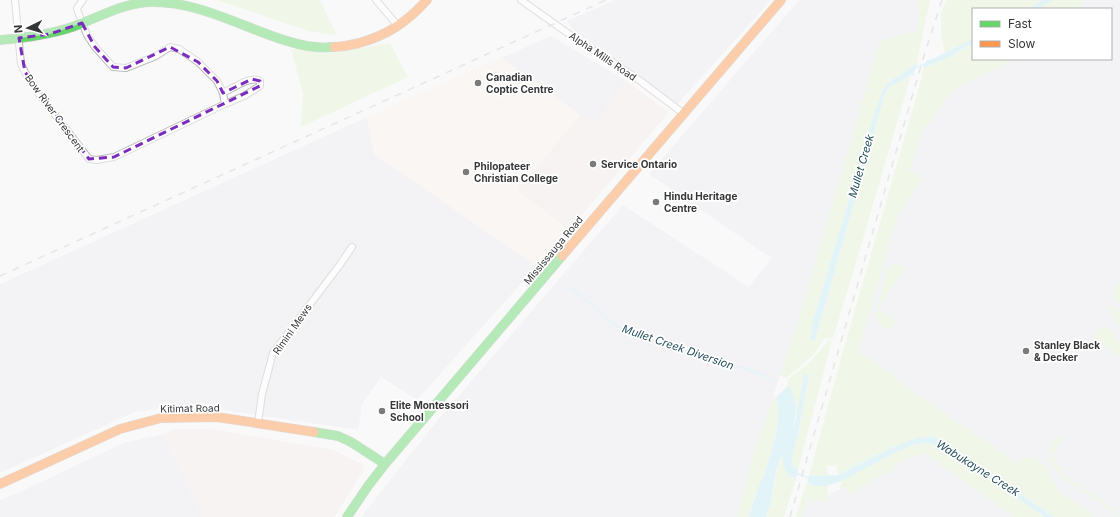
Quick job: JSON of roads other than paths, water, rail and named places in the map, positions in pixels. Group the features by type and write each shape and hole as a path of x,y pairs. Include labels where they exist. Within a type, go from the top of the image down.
{"street":[{"path":"15,0 19,38"},
{"path":"83,0 77,8 87,35 95,47 113,67 126,68 156,56 170,47 179,49 198,62 217,81 224,93 225,104"},
{"path":"376,0 398,26"},
{"path":"0,40 50,34 113,10 152,2 171,1 210,10 292,42 308,46 342,47 367,42 385,34 415,13 427,0"},
{"name":"Alpha Mills Road","path":"521,0 586,46 639,80 684,114"},
{"name":"Mississauga Road","path":"347,517 364,491 385,464 781,0"},
{"name":"Bow River Crescent","path":"19,38 21,64 24,72 38,93 89,159 97,160 114,157 256,90 260,86 260,81 257,79 252,79 224,93"},
{"name":"Rimini Mews","path":"258,423 262,394 273,353 352,247"},
{"name":"Kitimat Road","path":"0,484 120,429 151,420 174,417 217,417 338,436 351,442 385,464"}],"water":[{"path":"1042,0 1052,0 1040,8 1030,8"},
{"path":"972,40 972,44 951,56 923,68 925,62"},
{"path":"917,63 913,76 911,75 890,87 885,93 815,341 810,340 812,324 874,115 883,90 888,83"},
{"path":"804,374 809,376 798,435 792,458 793,466 798,470 796,479 786,472 783,463 783,454 777,467 772,498 766,517 749,517 758,487 765,473 774,442 778,422 778,405 776,397 789,385 796,407 794,429"},
{"path":"935,437 950,445 1054,517 1045,517 944,449 933,444 924,443 913,445 841,481 827,486 816,486 807,483 809,475 838,475 891,448 916,438"}],"waterway":[{"name":"Mullet Creek","path":"915,68 924,64"},
{"name":"Mullet Creek Diversion","path":"570,287 618,327 630,333 764,375 773,381"},
{"name":"Wabukayne Creek","path":"796,473 809,478"}],"railway":[{"path":"0,276 606,0"},
{"path":"790,517 923,59 942,0"}],"place":[{"name":"Canadian Coptic Centre","path":"478,83"},
{"name":"Service Ontario","path":"593,164"},
{"name":"Philopateer Christian College","path":"466,172"},
{"name":"Hindu Heritage Centre","path":"656,202"},
{"name":"Stanley Black & Decker","path":"1026,351"},
{"name":"Elite Montessori School","path":"382,411"}]}
